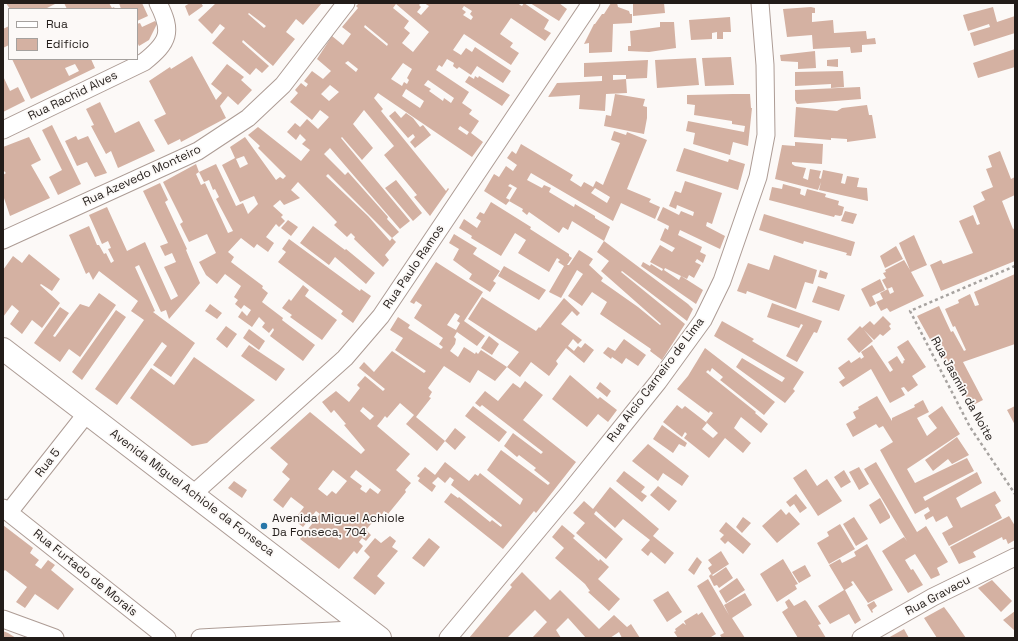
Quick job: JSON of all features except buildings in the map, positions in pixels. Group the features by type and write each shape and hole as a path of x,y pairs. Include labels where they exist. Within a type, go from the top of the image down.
{"street":[{"name":"Rua Rachid Alves","path":"3,130 144,62 160,49 167,35 166,19 158,3"},
{"name":"Rua Azevedo Monteiro","path":"3,240 198,151 248,118 283,85 346,3"},
{"name":"Rua Paulo Ramos","path":"193,494 345,358 381,316 591,3"},
{"name":"Rua Alcio Carneiro de Lima","path":"448,638 568,494 658,382 703,320 722,281 758,177 766,134 765,65 760,3"},
{"name":"Avenida Miguel Achiole da Fonseca","path":"3,349 375,633"},
{"name":"Rua 5","path":"6,510 87,413"},
{"name":"Rua Furtado de Morais","path":"6,510 167,638"},
{"name":"Rua Gravacu","path":"861,638 933,597 1015,557"},
{"path":"3,619 55,638"},
{"path":"200,638 375,633"}],"path":[{"name":"Rua Jasmin da Noite","path":"1015,266 910,311 970,427 1015,494"}],"place":[{"name":"Avenida Miguel Achiole Da Fonseca, 704","path":"264,526"}]}
